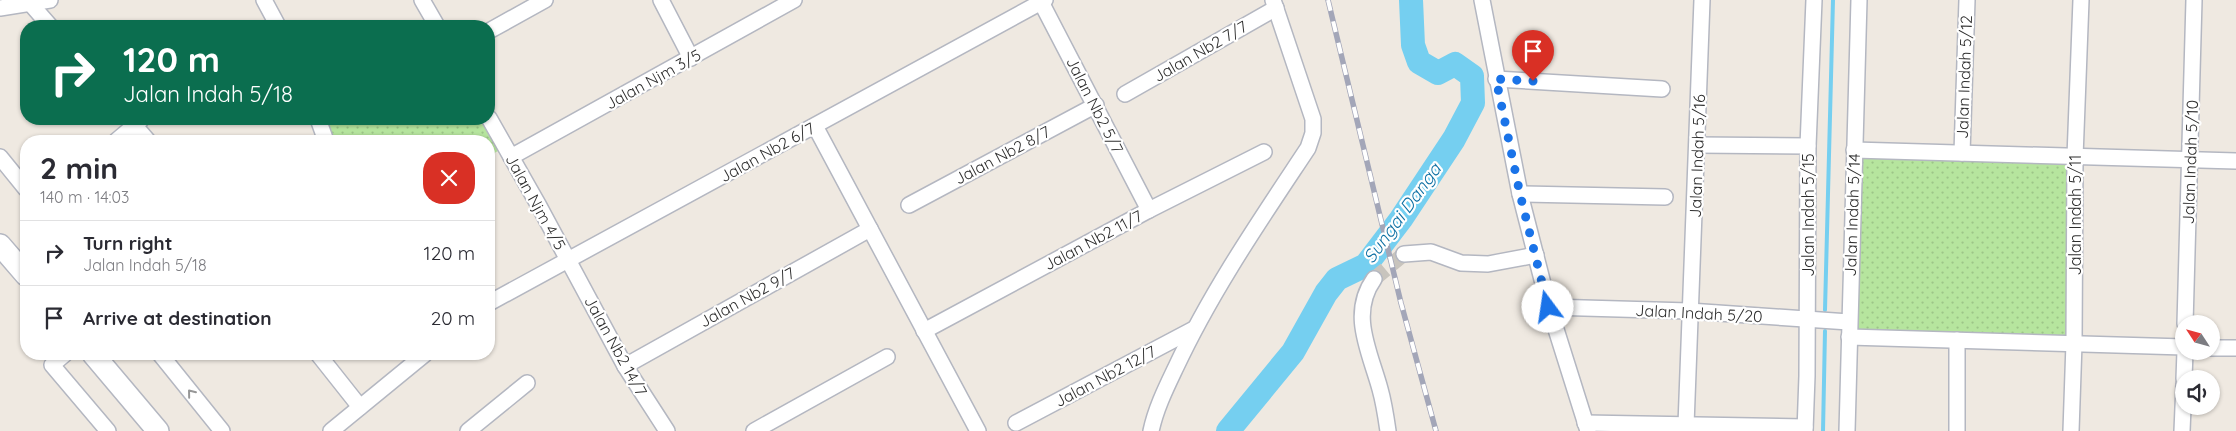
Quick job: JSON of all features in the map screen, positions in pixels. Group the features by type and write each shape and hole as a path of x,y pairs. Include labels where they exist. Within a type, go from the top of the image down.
{"street":[{"path":"0,8 49,0"},
{"path":"264,0 272,20"},
{"path":"422,0 434,20"},
{"path":"495,28 545,0"},
{"path":"661,0 691,58"},
{"name":"Jalan Njm 3/5","path":"511,157 794,0"},
{"path":"1482,0 1520,194 1548,307 1586,427 1686,425 1721,428 1805,429"},
{"name":"Jalan Indah 5/16","path":"1686,425 1702,0"},
{"name":"Jalan Indah 5/15","path":"1805,429 1808,320 1808,146 1814,0"},
{"name":"Jalan Indah 5/14","path":"1847,431 1858,0"},
{"name":"Jalan Indah 5/12","path":"1962,154 1967,0"},
{"name":"Jalan Indah 5/11","path":"2070,431 2074,343 2075,156 2081,0"},
{"name":"Jalan Indah 5/10","path":"2186,315 2194,0"},
{"name":"Jalan Nb2 5/7","path":"1042,1 1149,210"},
{"name":"Jalan Nb2 6/7","path":"495,300 1042,1"},
{"path":"30,3 45,20"},
{"path":"1151,431 1155,412 1194,328 1256,227 1308,148 1313,133 1313,118 1275,4"},
{"name":"Jalan Nb2 7/7","path":"1125,94 1275,4"},
{"path":"1496,79 1662,89"},
{"name":"Jalan Nb2 8/7","path":"909,205 1096,105"},
{"path":"122,135 131,125"},
{"name":"Jalan Njm 4/5","path":"493,125 568,260"},
{"path":"815,126 978,431"},
{"path":"1697,145 1808,146"},
{"path":"1854,150 2236,161"},
{"name":"Jalan Nb2 11/7","path":"924,331 1149,210 1264,152"},
{"path":"0,157 20,182"},
{"path":"1520,194 1665,197"},
{"name":"Jalan Nb2 9/7","path":"625,366 870,229"},
{"path":"0,245 20,269"},
{"path":"1404,254 1431,252 1461,262 1488,264 1536,255"},
{"name":"Jalan Nb2 14/7","path":"568,260 625,366 667,431"},
{"path":"1374,279 1366,290 1360,312 1362,330 1381,392 1388,431"},
{"name":"Jalan Indah 5/20","path":"1548,307 1689,311 1808,320 1849,329 1958,340 2175,347"},
{"name":"Jalan Nb2 12/7","path":"1016,422 1194,328"},
{"path":"1956,431 1958,340"},
{"path":"2220,348 2236,348"},
{"path":"754,431 887,357"},
{"path":"58,360 52,365 108,431"},
{"path":"98,360 158,431"},
{"path":"165,360 222,431"},
{"path":"323,360 360,407"},
{"path":"331,431 418,360"},
{"path":"468,431 527,383"},
{"path":"2182,431 2183,415"}],"green space":[{"path":"322,125 493,125 507,146 495,153 495,135 325,135"},
{"path":"1854,150 2075,157 2074,343 1849,337"}],"waterway":[{"name":"Sungai Danga","path":"1228,431 1293,352 1326,293 1337,279 1366,265 1401,219 1454,139 1473,103 1472,76 1455,64 1438,73 1419,62 1413,45 1411,0"},
{"path":"1825,310 1833,0"},
{"path":"1823,431 1825,331"}],"tunnel":[{"path":"1374,279 1404,254"}],"railway":[{"path":"1328,0 1401,303 1436,431"}],"route":[{"path":"1533,81 1496,79 1520,194 1548,307"}]}
